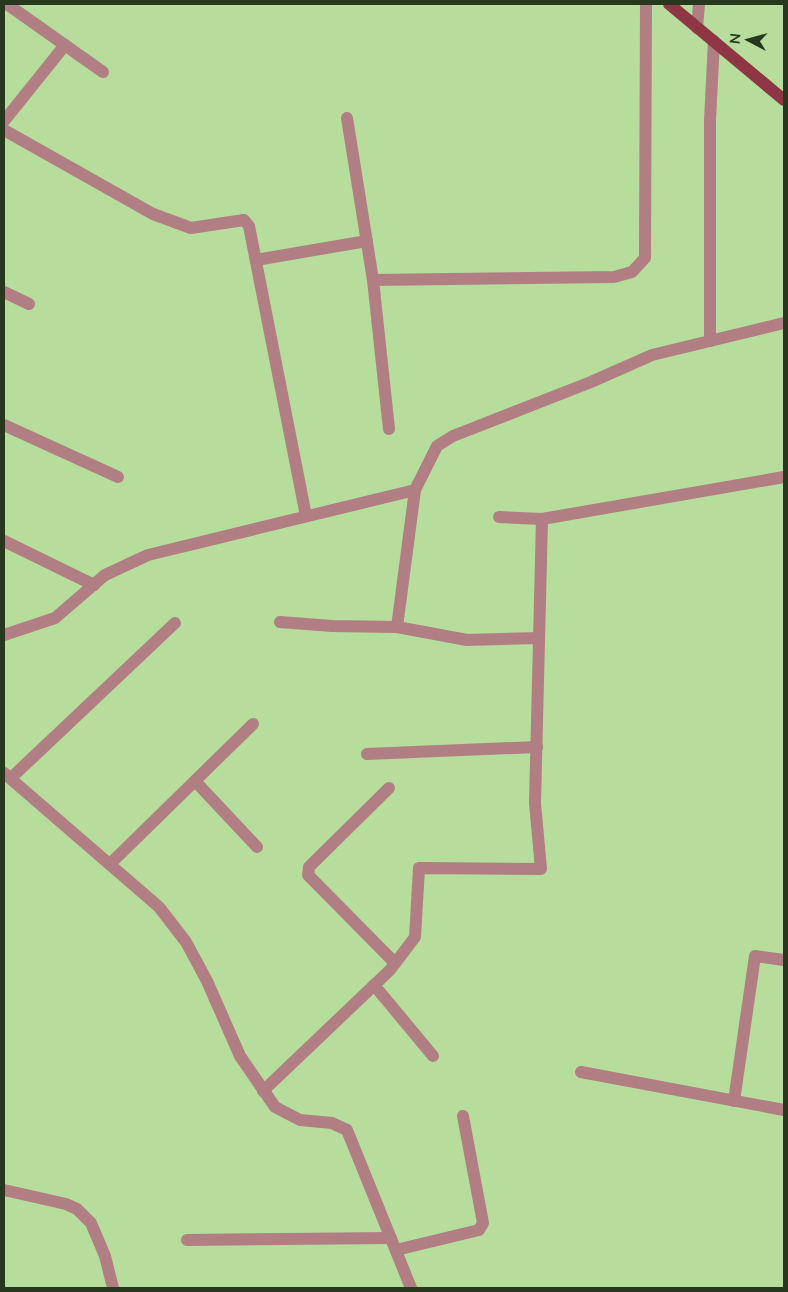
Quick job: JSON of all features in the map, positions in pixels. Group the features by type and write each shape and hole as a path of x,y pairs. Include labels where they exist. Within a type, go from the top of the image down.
{"main road":[{"path":"669,4 784,100"}],"street":[{"path":"7,4 103,72"},
{"path":"373,280 614,277 632,272 645,258 646,4"},
{"path":"698,28 699,4"},
{"path":"710,341 710,120 714,41"},
{"path":"4,121 65,45"},
{"path":"347,118 373,280 389,429"},
{"path":"4,130 153,214 191,228 244,220 249,226 306,516"},
{"path":"256,260 367,241"},
{"path":"4,292 29,304"},
{"path":"397,627 415,490 437,446 453,436 590,382 652,355 784,322"},
{"path":"4,425 118,477"},
{"path":"499,517 542,519 784,477"},
{"path":"4,635 55,618 105,575 148,555 415,490"},
{"path":"263,1091 396,963 414,937 419,868 541,869 535,804 542,519"},
{"path":"4,542 94,585"},
{"path":"280,622 332,626 397,627 467,640 539,638"},
{"path":"175,623 8,776 159,907 186,942 207,981 240,1056 275,1107 293,1117 332,1123 347,1130 411,1288"},
{"path":"110,864 253,724"},
{"path":"367,754 537,747"},
{"path":"195,781 257,847"},
{"path":"389,788 309,867 308,875 396,963"},
{"path":"734,1101 754,956 784,960"},
{"path":"374,985 433,1056"},
{"path":"581,1072 784,1110"},
{"path":"188,1240 394,1244 479,1230 483,1223 463,1116"},
{"path":"4,1190 13,1190 78,1209 91,1223 105,1256 113,1288"}]}
